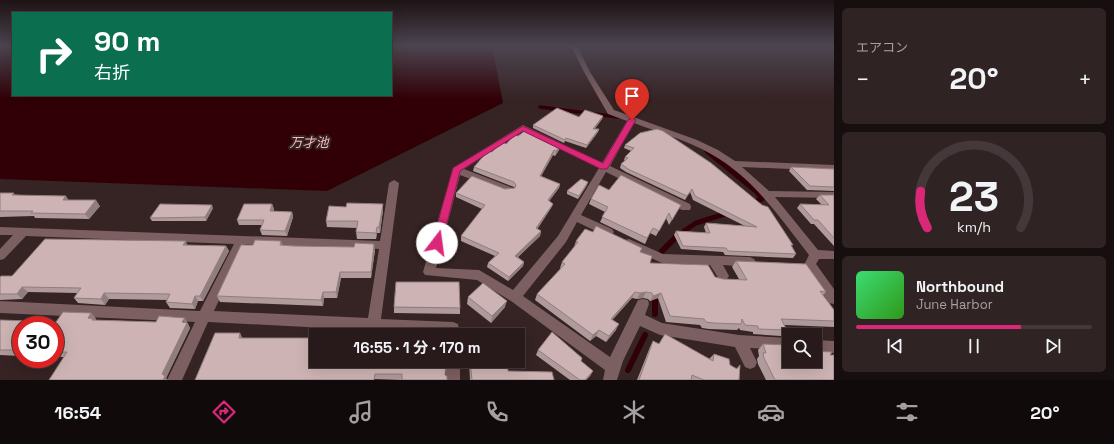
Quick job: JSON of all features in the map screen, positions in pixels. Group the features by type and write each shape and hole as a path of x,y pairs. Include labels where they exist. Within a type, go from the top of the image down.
{"street":[{"path":"583,64 611,112 694,142 733,164 767,194 815,254 834,255"},
{"path":"515,297 562,239 632,120"},
{"path":"643,304 638,318 611,373 515,297 479,274 429,272 456,170 523,128 604,167 650,195 686,207"},
{"path":"733,164 834,168"},
{"path":"456,170 509,190"},
{"path":"374,324 394,184"},
{"path":"767,194 834,195"},
{"path":"575,217 662,258 762,263"},
{"path":"0,231 386,245"},
{"path":"0,256 23,232"},
{"path":"174,380 241,240"},
{"path":"815,254 806,265 834,299"},
{"path":"714,260 723,276"},
{"path":"0,307 452,328"},
{"path":"638,318 660,329 739,341 782,344"},
{"path":"739,341 750,362"},
{"path":"822,346 834,347"},
{"path":"453,368 453,380"}],"water":[{"name":"万才池","path":"0,64 12,64 12,96 392,96 392,64 495,64 503,103 327,191 0,179"}],"building":[{"path":"557,108 579,117 585,110 603,116 593,129 599,129 587,145 566,138 565,140 533,125"},
{"path":"657,129 663,131 711,163 762,205 768,207 793,245 791,245 796,254 728,251 726,248 683,246 676,231 710,233 706,223 757,227 695,196 692,189 687,196 628,169 621,164 628,158 625,157 634,148 625,145 640,133"},
{"path":"526,130 560,146 556,151 554,150 540,176 560,184 548,200 553,204 536,228 541,231 515,256 524,262 509,277 488,263 499,253 461,236 485,205 456,193 472,176 505,189 515,188 516,185 514,182 474,167 488,151 492,152 502,142 506,144 515,135 518,136"},
{"path":"791,167 834,169 834,187 810,186"},
{"path":"621,175 681,205 672,220 669,213 659,231 653,228 647,238 602,217 608,207 591,199 599,185 609,190"},
{"path":"581,179 588,182 579,196 567,191"},
{"path":"0,193 14,193 12,195 66,196 63,200 96,200 85,214 0,211"},
{"path":"820,195 834,195 834,238 818,220 814,220 800,204 829,205"},
{"path":"347,203 383,204 379,227 377,227 376,233 356,232 358,221 326,221 329,206 346,207"},
{"path":"160,204 212,205 205,217 150,218"},
{"path":"244,204 272,204 270,211 292,212 285,231 260,230 264,220 237,220"},
{"path":"596,226 642,248 640,252 652,256 650,263 708,265 715,277 723,279 747,280 736,261 806,264 826,292 820,291 834,310 834,321 781,319 786,328 782,328 782,330 758,329 758,326 745,325 742,319 741,324 706,322 704,319 670,316 661,293 653,296 652,293 635,292 611,319 619,324 609,336 599,330 593,335 537,294 565,264 562,262 578,242 576,241 585,229 593,232"},
{"path":"45,239 186,241 183,245 226,246 200,296 195,296 192,304 166,302 170,294 104,293 101,299 74,298 81,288 22,287 17,294 0,294 0,277 12,276"},
{"path":"255,240 281,241 280,245 293,246 354,247 355,243 374,244 371,272 340,272 336,292 323,292 321,300 217,296 241,245 253,245"},
{"path":"396,282 459,282 460,308 394,307"},
{"path":"483,283 507,301 492,316 468,297"},
{"path":"63,312 91,313 88,318 93,319 92,320 156,322 159,316 185,318 182,322 187,323 162,374 165,376 163,380 49,380 57,368 64,368 64,357 67,352 64,352 64,316 60,316"},
{"path":"0,320 12,320 12,350 0,350"},
{"path":"552,332 582,358 581,361 593,371 585,380 580,380 538,350"},
{"path":"215,333 240,333 239,338 309,338 309,368 446,368 445,375 447,376 447,380 402,380 402,374 375,374 374,380 195,380"},
{"path":"665,334 713,361 714,354 729,359 730,365 737,369 740,365 739,380 704,380 692,375 691,380 639,380 653,341 659,344"},
{"path":"763,344 782,345 782,368 822,368 822,351 832,352 830,355 834,355 834,380 775,380 764,358 763,353 766,353"},
{"path":"471,368 508,368 508,371 552,372 554,380 472,380"}],"waterway":[{"path":"540,107 618,117"},
{"path":"707,151 757,192 762,199 752,203"},
{"path":"675,237 696,223 728,213"},
{"path":"662,251 677,236"},
{"path":"655,294 655,314"},
{"path":"628,370 645,335"}],"route":[{"path":"437,243 456,170 523,128 604,167 632,120"}]}
